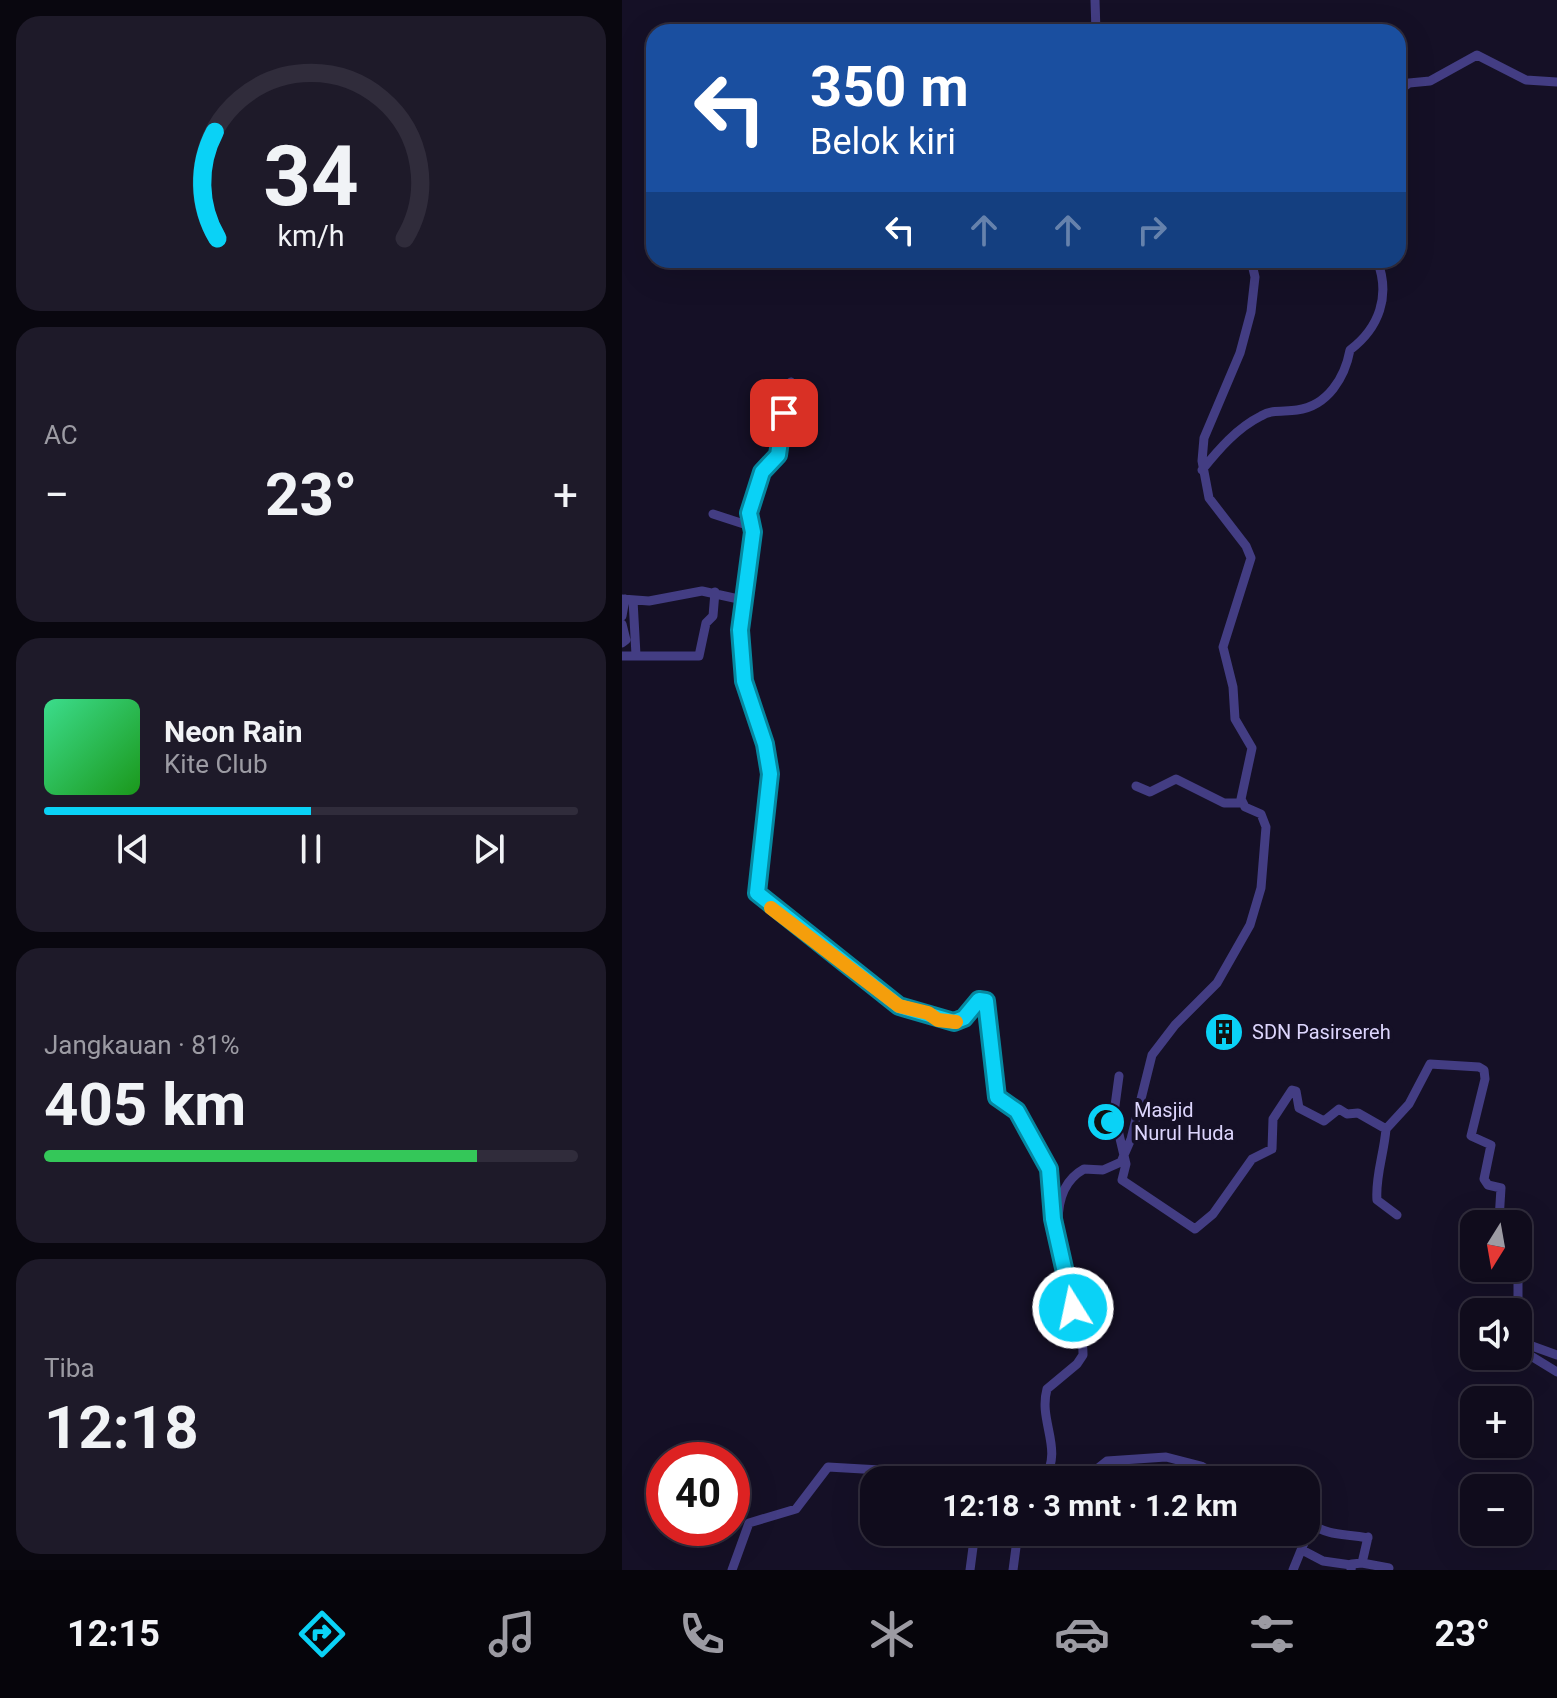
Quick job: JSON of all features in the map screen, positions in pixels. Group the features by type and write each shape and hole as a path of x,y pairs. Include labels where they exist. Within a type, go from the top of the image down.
{"street":[{"path":"1095,0 1096,24"},
{"path":"1406,85 1430,81 1477,55 1526,80 1557,82"},
{"path":"1242,803 1241,784 1251,744 1235,719 1233,687 1223,647 1224,634 1251,562 1246,546 1209,498 1202,470 1202,443 1240,353 1251,312 1255,277 1253,268"},
{"path":"1202,470 1250,422 1275,410 1300,410 1316,405 1335,387 1346,372 1350,350 1364,339 1379,318 1382,286 1379,268"},
{"path":"791,382 778,455 762,472 749,513 753,527 740,630 744,681 765,744 770,774 757,893 899,1006 954,1022 985,1000 997,1097 1017,1111 1049,1169 1056,1228 1083,1350 1082,1360 1054,1380 1045,1394 1044,1408 1054,1449 1049,1466"},
{"path":"713,514 753,527"},
{"path":"627,600 715,592 743,600"},
{"path":"622,656 699,656 706,623 714,614 715,592"},
{"path":"622,616 627,600"},
{"path":"627,600 636,655"},
{"path":"622,624 626,640 622,643"},
{"path":"1056,1228 1071,1178 1084,1169 1112,1168 1124,1156 1152,1055 1217,983 1256,912 1266,827 1261,814 1242,803 1224,803 1176,779 1150,792 1136,786"},
{"path":"1397,1215 1377,1200 1374,1185 1382,1169 1386,1129 1409,1104 1430,1064 1484,1070 1481,1102 1471,1136 1491,1145 1485,1182 1501,1188 1500,1210"},
{"path":"1119,1076 1114,1118 1126,1164 1122,1180 1197,1229 1213,1214 1252,1159 1272,1149 1273,1119 1292,1090 1296,1091 1299,1108 1313,1118 1324,1121 1339,1109 1347,1114 1358,1113 1386,1129"},
{"path":"1532,1346 1557,1355"},
{"path":"1532,1357 1557,1372"},
{"path":"1101,1466 1107,1461 1166,1457 1201,1466"},
{"path":"732,1570 749,1523 796,1509 828,1467 860,1469"},
{"path":"1320,1531 1344,1538 1368,1538 1362,1563"},
{"path":"970,1570 973,1546"},
{"path":"1013,1570 1016,1546"},
{"path":"1297,1569 1303,1546"},
{"path":"1302,1550 1323,1561 1351,1568 1362,1563 1389,1568"}],"slow traffic":[{"path":"771,908 891,1002 928,1013 938,1020 956,1022"}],"place":[{"name":"SDN Pasirsereh","path":"1224,1032"},
{"name":"Masjid Nurul Huda","path":"1106,1122"}],"route":[{"path":"784,413 778,455 762,472 749,513 753,532 740,630 744,681 765,744 770,774 755,888 765,903 899,1006 928,1013 938,1020 954,1022 972,1011 979,1000 986,1001 990,1062 997,1097 1017,1111 1049,1169 1054,1194 1053,1219 1073,1308"}]}
